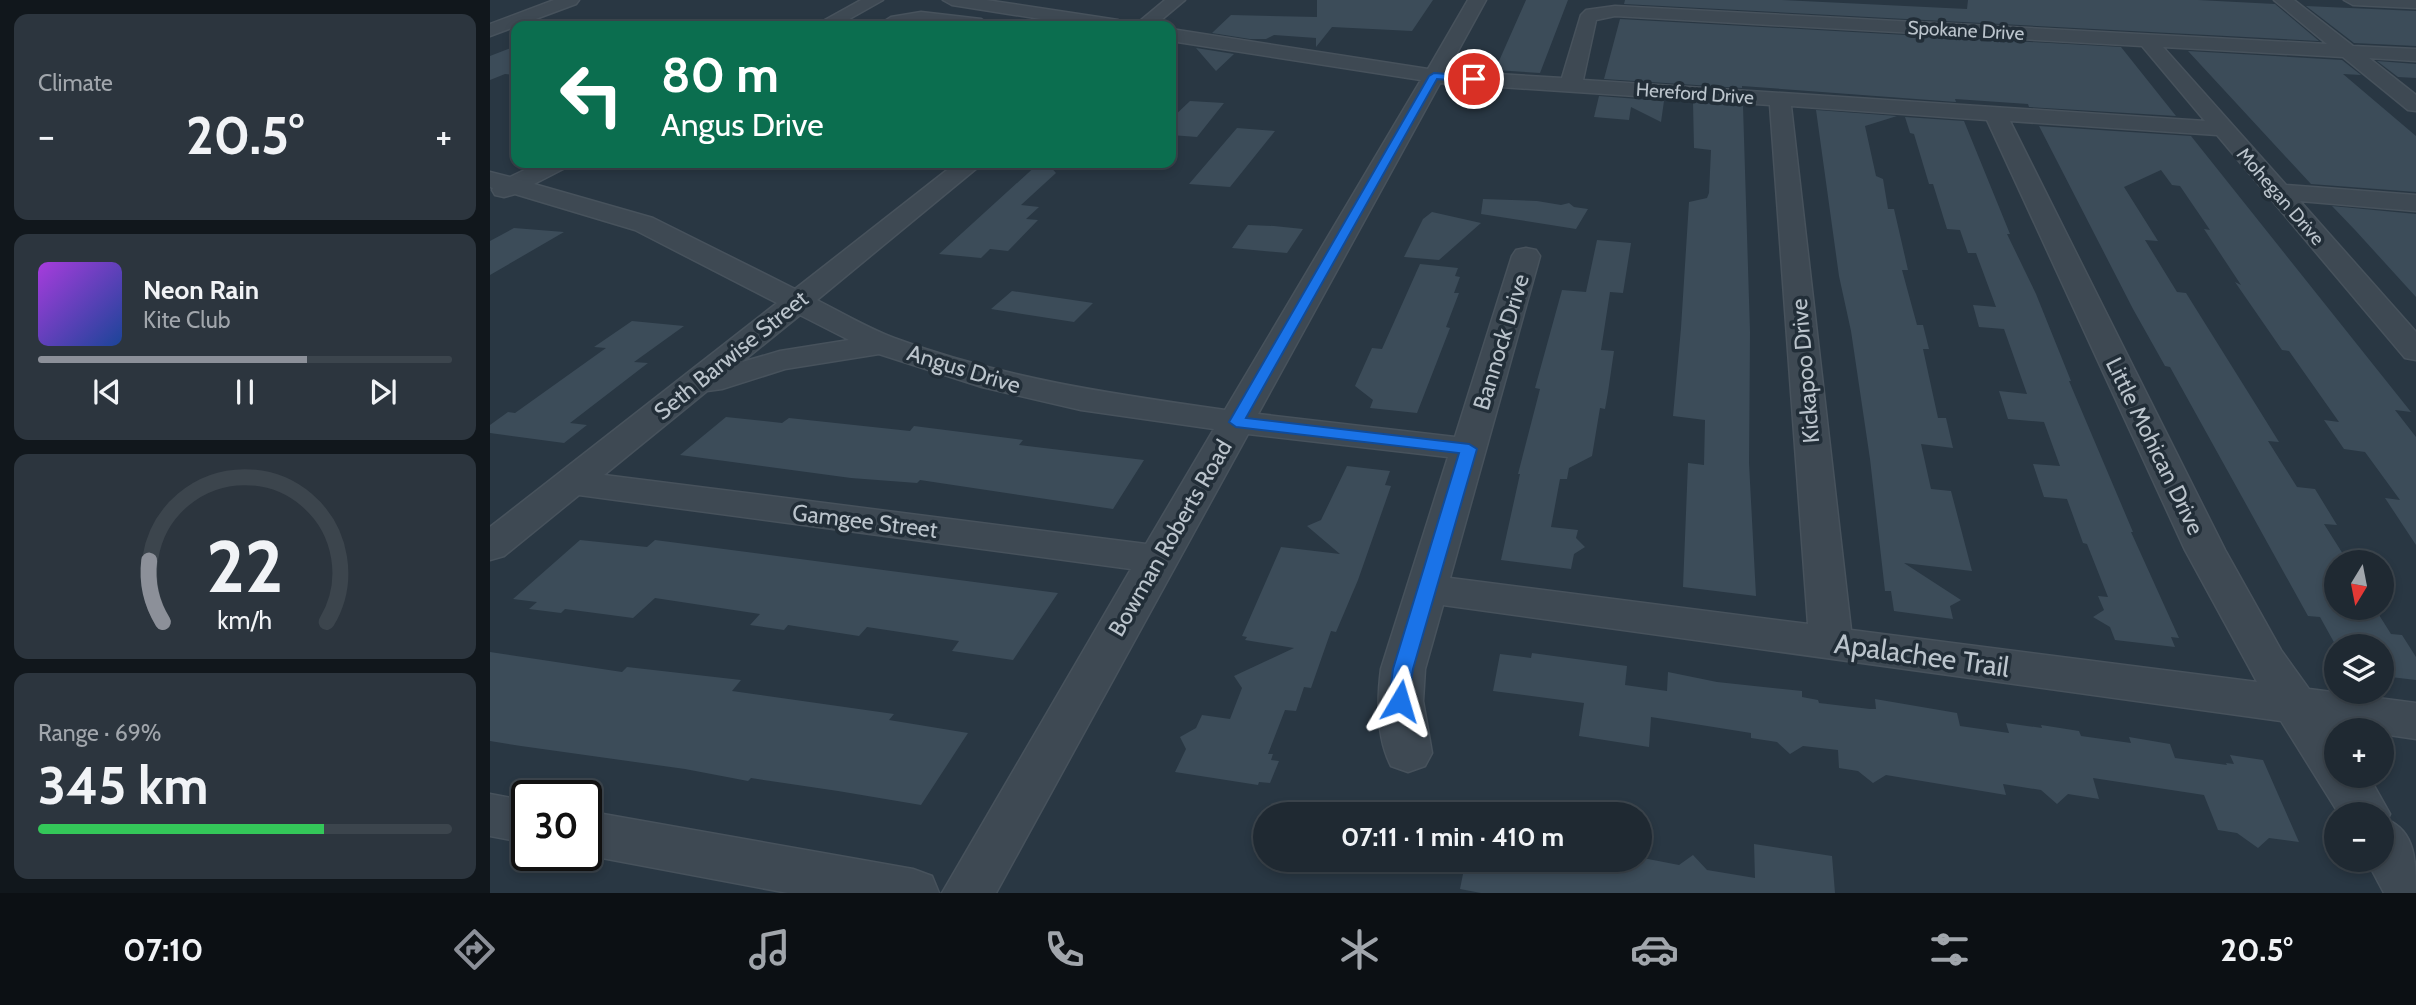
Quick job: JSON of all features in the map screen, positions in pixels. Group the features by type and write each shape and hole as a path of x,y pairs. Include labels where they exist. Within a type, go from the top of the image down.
{"street":[{"path":"514,21 570,0"},
{"path":"833,21 874,0"},
{"path":"952,0 1086,21"},
{"path":"1149,21 1176,0"},
{"name":"Bowman Roberts Road","path":"968,893 1477,0"},
{"path":"2283,0 2416,105"},
{"path":"2353,0 2416,3"},
{"name":"Spokane Drive","path":"1571,85 1587,19 1602,11 2416,55"},
{"path":"1023,21 1042,14"},
{"path":"895,21 915,17 949,21"},
{"path":"490,30 511,22"},
{"name":"Hereford Drive","path":"1176,35 1434,76 2223,129"},
{"name":"Mohegan Drive","path":"2147,40 2416,351"},
{"name":"Kickapoo Drive","path":"1780,99 1831,643"},
{"name":"Little Mohican Drive","path":"1995,114 2204,550 2266,661 2324,749"},
{"path":"498,187 545,168"},
{"name":"Seth Barwise Street","path":"490,547 965,168"},
{"name":"Angus Drive","path":"498,187 645,224 881,344 993,380 1082,400 1236,422 1469,449"},
{"path":"2278,192 2416,203"},
{"name":"Bannock Drive","path":"1408,753 1400,701 1403,669 1526,256"},
{"path":"685,391 760,365 881,344"},
{"name":"Gamgee Street","path":"571,482 1158,559"},
{"name":"Apalachee Trail","path":"1427,589 2416,721"},
{"path":"490,815 511,819"},
{"path":"602,836 913,893"},
{"path":"2394,861 2412,893"}],"building":[{"path":"1317,0 1433,0 1412,31 1332,27 1316,47 1316,38 1274,35 1266,39 1250,39 1212,33 1231,15 1317,17"},
{"path":"1526,0 1568,0 1540,73 1495,70"},
{"path":"1625,0 1782,0 1967,9 1968,0 2198,0 2275,4 2319,41 1624,4"},
{"path":"2306,6 2416,11 2416,46 2354,43"},
{"path":"1620,19 2121,47 2176,116 2029,107 2028,104 1955,99 1956,102 1604,79"},
{"path":"511,48 511,75 490,80 490,56"},
{"path":"1196,48 1234,54 1216,71"},
{"path":"2188,51 2342,60 2361,75 2343,74 2416,136 2416,192 2311,184"},
{"path":"2377,61 2416,64 2416,78 2398,77"},
{"path":"1599,96 1664,101 1661,122 1631,107 1629,120 1594,117"},
{"path":"1190,101 1224,103 1197,137 1176,135 1176,114"},
{"path":"1693,102 1743,106 1750,332 1749,463 1756,596 1683,587 1688,463 1704,465 1705,420 1673,416 1689,202 1707,198 1711,150 1694,148"},
{"path":"1816,110 1897,116 1865,126 1876,176 1883,179 1888,209 1894,209 1908,270 1902,270 1917,325 1923,325 1929,349 1923,349 1938,418 1946,418 1953,448 1921,444 1931,489 1951,491 1972,571 1904,563 1961,600 1950,606 1953,619 1894,611 1891,591 1885,591 1870,459 1851,331 1839,276"},
{"path":"1905,117 1964,121 2010,234 2007,234 2036,294 2131,532 2179,638 2171,637 2175,647 2115,640 2110,627 2093,617 2104,610 2098,596 2108,597 2087,544 2083,543 2067,499 2044,497 2033,464 2060,466 2044,422 2008,419 1999,391 2027,394 2004,329 1979,327 1973,305 1996,307 1976,253 1968,253 1960,230 1947,229 1933,184 1929,184 1914,134 1910,133"},
{"path":"2039,126 2191,136 2411,412 2395,410 2416,437 2416,545 2385,498 2400,500 2365,452 2344,449 2324,420 2339,422 2289,351 2282,350 2235,282 2241,285 2204,229 2210,230 2180,186 2172,185 2161,170 2124,187 2158,241 2145,240 2177,292 2186,293 2279,442 2268,441 2297,487 2315,489 2337,525 2324,524 2340,550 2324,550 2324,620 2382,620 2391,634 2329,634 2320,617 2308,616 2170,367 2165,366"},
{"path":"1237,128 1275,131 1230,187 1189,184"},
{"path":"1034,168 1052,168 1056,173 1021,205 1039,207 1026,219 1038,220 1008,251 990,249 981,258 939,254"},
{"path":"1483,199 1537,201 1561,205 1569,203 1574,207 1588,209 1576,229 1481,214"},
{"path":"2332,206 2416,214 2416,297 2355,230"},
{"path":"1432,212 1481,223 1439,260 1404,257 1423,219"},
{"path":"1248,225 1303,229 1287,253 1232,248"},
{"path":"514,228 564,232 490,275 490,241"},
{"path":"1597,240 1631,243 1623,293 1610,292 1601,350 1614,351 1608,392 1605,409 1600,408 1592,456 1569,468 1567,479 1560,479 1551,527 1578,530 1576,538 1585,547 1574,554 1571,569 1501,560 1518,474 1540,389 1535,388 1562,290 1586,292"},
{"path":"1420,264 1458,268 1455,276 1460,277 1454,293 1459,293 1446,327 1450,328 1417,413 1370,408 1373,400 1355,386 1372,348 1382,349"},
{"path":"1012,291 1093,303 1074,322 991,309"},
{"path":"632,321 684,326 634,362 648,363 570,423 587,425 564,443 490,433 490,425 508,412 515,413 606,348 594,347"},
{"path":"726,417 782,423 789,418 910,431 914,426 1023,440 1019,445 1144,460 1113,509 920,480 917,483 851,478 680,455"},
{"path":"1347,466 1390,471 1385,485 1391,486 1358,580 1336,632 1331,631 1311,688 1304,687 1296,711 1285,710 1268,754 1273,754 1271,760 1279,761 1270,783 1259,782 1258,785 1175,772 1186,749 1180,737 1196,728 1202,715 1230,719 1242,688 1234,676 1294,648 1245,640 1247,637 1242,636 1281,547 1340,554 1307,526 1321,520"},
{"path":"580,540 647,547 655,540 1058,593 1013,660 952,651 959,641 867,627 859,636 788,625 784,630 750,625 760,614 655,598 633,618 565,609 561,613 529,609 537,602 513,599"},
{"path":"2394,634 2402,635 2416,657 2416,680 2394,677"},
{"path":"490,652 622,672 627,667 741,680 732,691 894,714 889,720 968,733 921,805 490,741"},
{"path":"1532,653 1627,666 1625,685 1667,691 1668,672 1717,682 1802,691 1802,697 1818,700 1819,703 1876,709 1875,699 1957,713 1960,726 2009,733 2006,723 2079,731 2081,736 2131,743 2129,737 2170,744 2175,758 2227,765 2226,763 2234,764 2230,755 2263,760 2299,842 2269,838 2258,848 2237,833 2218,830 2204,795 2093,778 2099,799 2068,794 2057,804 2041,790 2003,784 2006,795 1886,775 1873,783 1858,771 1839,768 1838,750 1803,746 1790,754 1777,742 1751,738 1751,733 1651,717 1649,747 1579,736 1584,703 1493,691 1500,654 1531,658"},
{"path":"1754,844 1832,856 1835,893 1481,893 1460,889 1463,872 1652,872 1652,860 1679,865 1693,855 1707,870 1755,878"}],"route":[{"path":"1400,701 1403,669 1469,449 1236,422 1434,76 1474,79"}]}
